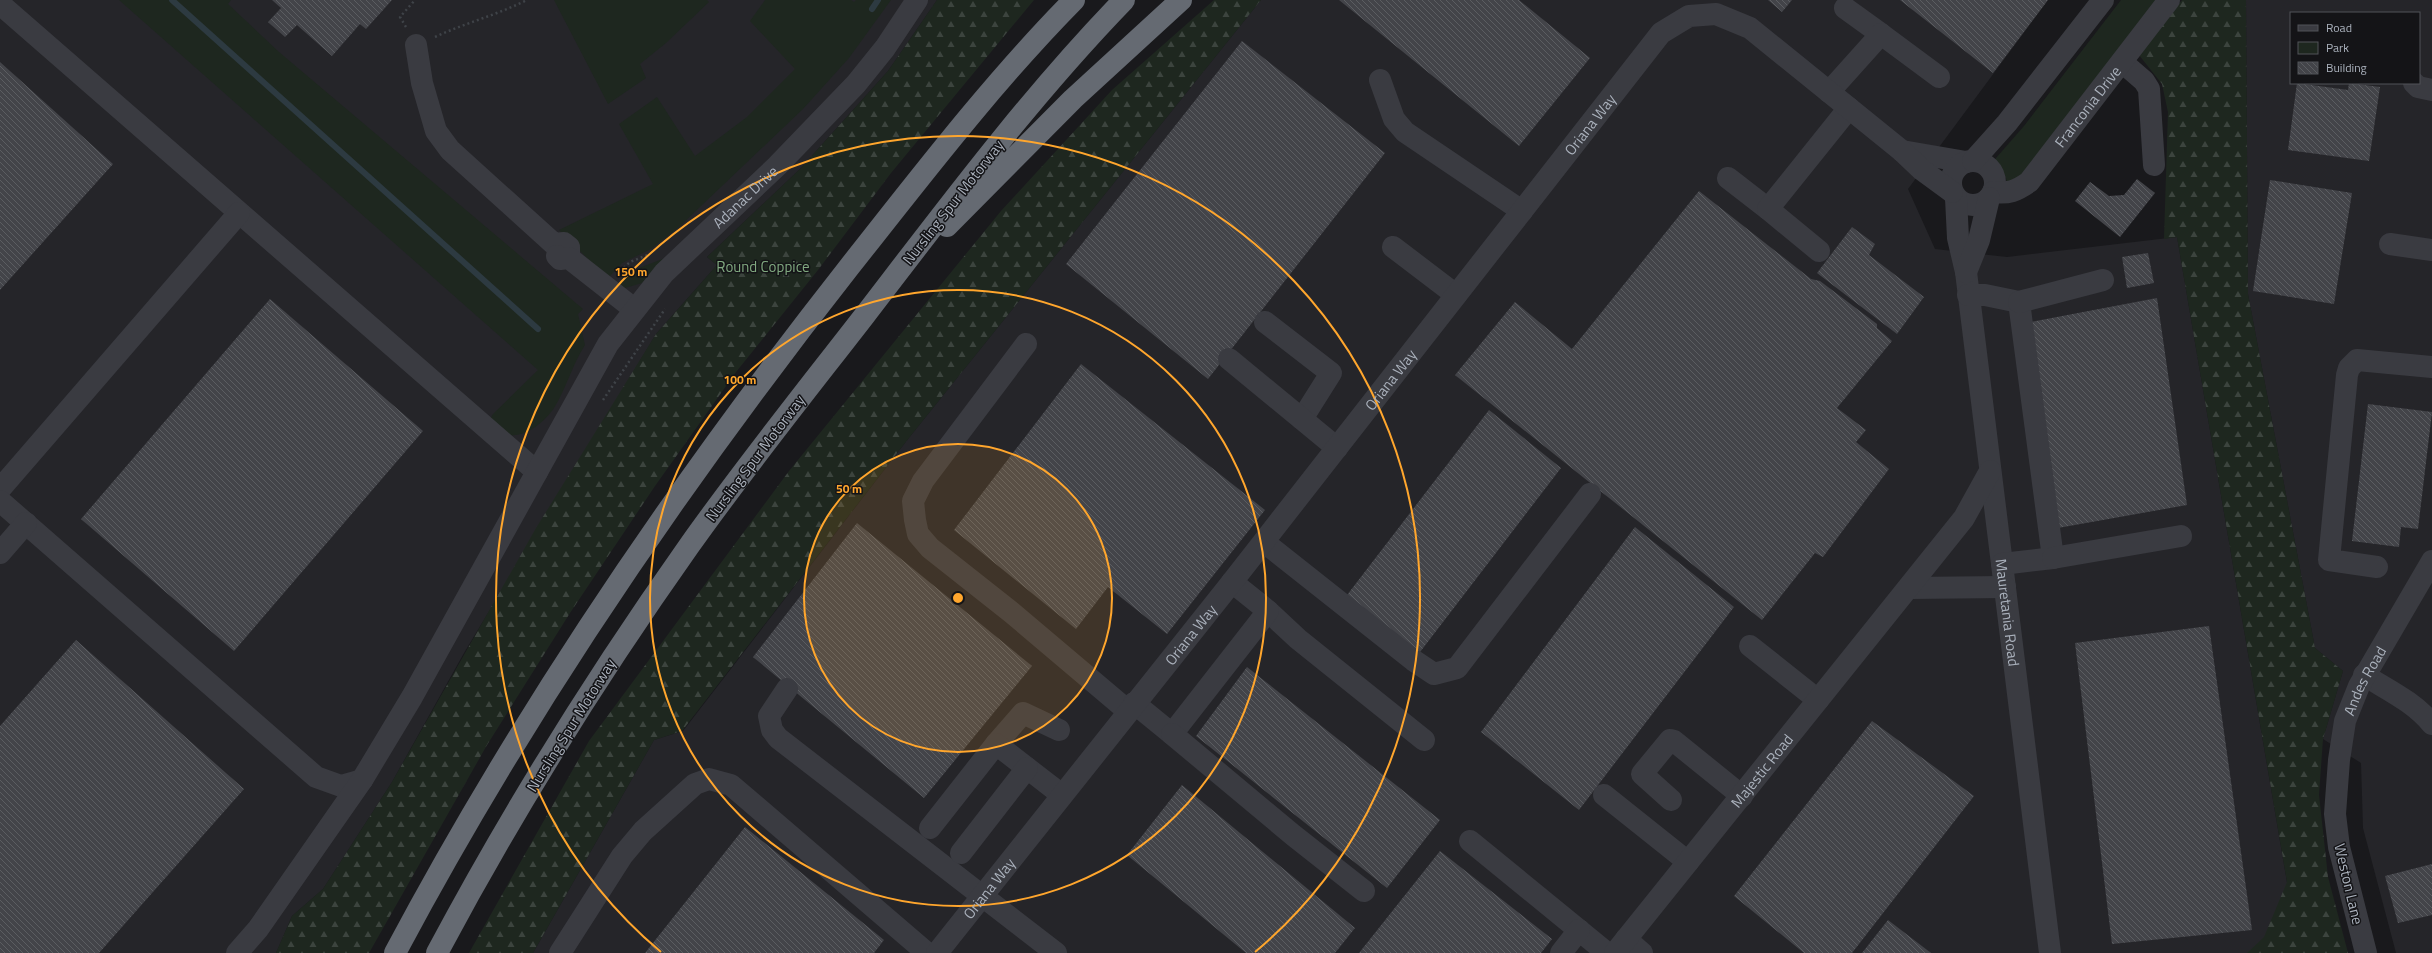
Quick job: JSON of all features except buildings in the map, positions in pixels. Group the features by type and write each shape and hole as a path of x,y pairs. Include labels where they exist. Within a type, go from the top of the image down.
{"highway":[{"path":"1038,37 1063,0"},
{"path":"394,953 476,808 587,627 715,443 806,322 949,140 1038,37 1074,0"},
{"name":"Nursling Spur Motorway","path":"437,953 505,832 598,681 690,544 968,180 1089,37 1124,0"},
{"path":"886,287 1073,99 1180,0"}],"street":[{"name":"Adanac Drive","path":"237,953 258,929 362,780 412,697 608,344 634,309 664,273 777,166 841,101 885,48 917,0"},
{"path":"1969,161 1987,166 1991,171 1995,185 1991,195 1976,205 1962,203 1954,195 1951,178 1954,171 1969,161 2007,123 2103,0"},
{"name":"Franconia Drive","path":"1991,195 2005,194 2016,191 2029,182 2169,0"},
{"path":"0,4 537,472"},
{"path":"1845,8 1939,77"},
{"name":"Oriana Way","path":"937,953 983,897 1131,707 1264,542 1661,33 1689,16 1716,14 1750,28 1954,195"},
{"path":"1830,92 1881,34"},
{"path":"416,45 422,83 436,131 450,150 562,251 634,309"},
{"path":"2122,62 2144,81 2149,89 2154,165"},
{"path":"1380,80 1394,119 1405,132 1522,211"},
{"path":"2415,84 2418,87 2432,90"},
{"path":"1768,209 1849,108"},
{"name":"Oriana Way","path":"1902,151 1969,161"},
{"path":"1728,178 1819,251"},
{"name":"Mauretania Road","path":"1954,195 1958,238 1966,272 2050,953"},
{"name":"Mauretania Road","path":"1966,272 1978,240 1991,195"},
{"path":"0,489 239,213"},
{"path":"2390,244 2432,250"},
{"path":"1393,247 1456,295"},
{"path":"1968,295 1985,295 2019,302 2103,280"},
{"path":"2019,302 2053,558"},
{"path":"1265,322 1331,373 1302,420"},
{"path":"1026,344 923,481 913,501 918,534 930,548 1131,707 1172,734 1364,892"},
{"path":"1229,359 1337,448"},
{"path":"2377,567 2329,560 2347,375 2349,368 2357,360 2432,367"},
{"name":"Majestic Road","path":"1628,948 1688,862 1964,518 1990,471"},
{"path":"1264,542 1413,660 1434,674 1457,668 1590,494"},
{"path":"0,500 316,778 341,786 362,780"},
{"path":"0,553 26,523"},
{"path":"2002,564 2053,558 2181,536"},
{"name":"Andes Road","path":"2335,814 2338,760 2345,721 2364,675 2432,560"},
{"path":"1232,582 1268,611 1298,639 1424,740"},
{"path":"1909,588 2005,587"},
{"path":"1172,734 1268,611"},
{"path":"1750,646 1818,700"},
{"path":"2364,675 2403,698 2424,715 2432,724"},
{"path":"787,689 769,716 772,730 778,738 1056,953"},
{"path":"930,828 996,744 1023,713 1059,730"},
{"path":"1671,800 1642,774 1670,740 1674,741 1742,796"},
{"path":"996,744 1062,795"},
{"path":"961,852 1027,768"},
{"path":"560,953 630,846 643,831 695,784 709,779 731,785 927,953"},
{"path":"1604,795 1688,862"},
{"name":"Weston Lane","path":"2335,814 2346,882 2366,953"},
{"path":"1470,841 1607,953"},
{"path":"1561,953 1579,930"}],"path":[{"path":"415,0 400,17 416,45 474,20 504,12 527,0"}],"shaded area":[{"path":"0,0 937,0 888,71 800,169 707,257 717,265 656,334 464,653 392,782 323,889 292,916 276,953 0,953"},
{"path":"1261,0 2048,0 1908,189 1935,249 2007,257 2177,237 2299,953 533,953 654,740 683,731 908,439"},
{"path":"2246,0 2432,0 2432,953 2396,953 2363,828 2361,763 2323,739 2343,671 2315,648 2248,294"}],"green space":[{"path":"119,0 231,0 228,4 279,52 583,309 578,314 585,345 558,401 544,420 537,426 523,433 508,435 500,432 489,421 493,414 538,370"},
{"path":"554,0 707,0 709,2 666,43 640,64 646,78 608,104"},
{"path":"765,0 851,0 854,2 856,0 891,0 849,58 803,109 679,227 651,249 622,263 610,276 602,273 559,230 653,184 619,124 657,97 695,156 747,117 795,69 750,21"},
{"name":"Round Coppice","path":"937,0 1034,0 891,173 818,270 736,372 655,486 570,613 487,745 369,953 276,953 292,916 323,889 392,782 536,528 656,334 717,265 707,257 800,169 888,71"},
{"path":"1214,0 1261,0 908,439 682,731 654,740 533,953 469,953 589,741 789,471 1001,211 1112,90"},
{"path":"2121,0 2162,0 2032,170 2007,186 2006,178 1994,162 1996,158 2024,126"},
{"path":"2182,0 2246,0 2248,294 2315,648 2343,671 2323,739 2319,795 2328,877 2348,953 2247,953 2264,937 2287,882 2177,237 2164,239 2168,112 2162,84 2139,55"},
{"path":"665,258 642,283 625,288 619,284 639,268"}],"waterway":[{"path":"172,0 538,329"},
{"path":"872,9 878,0"}]}
